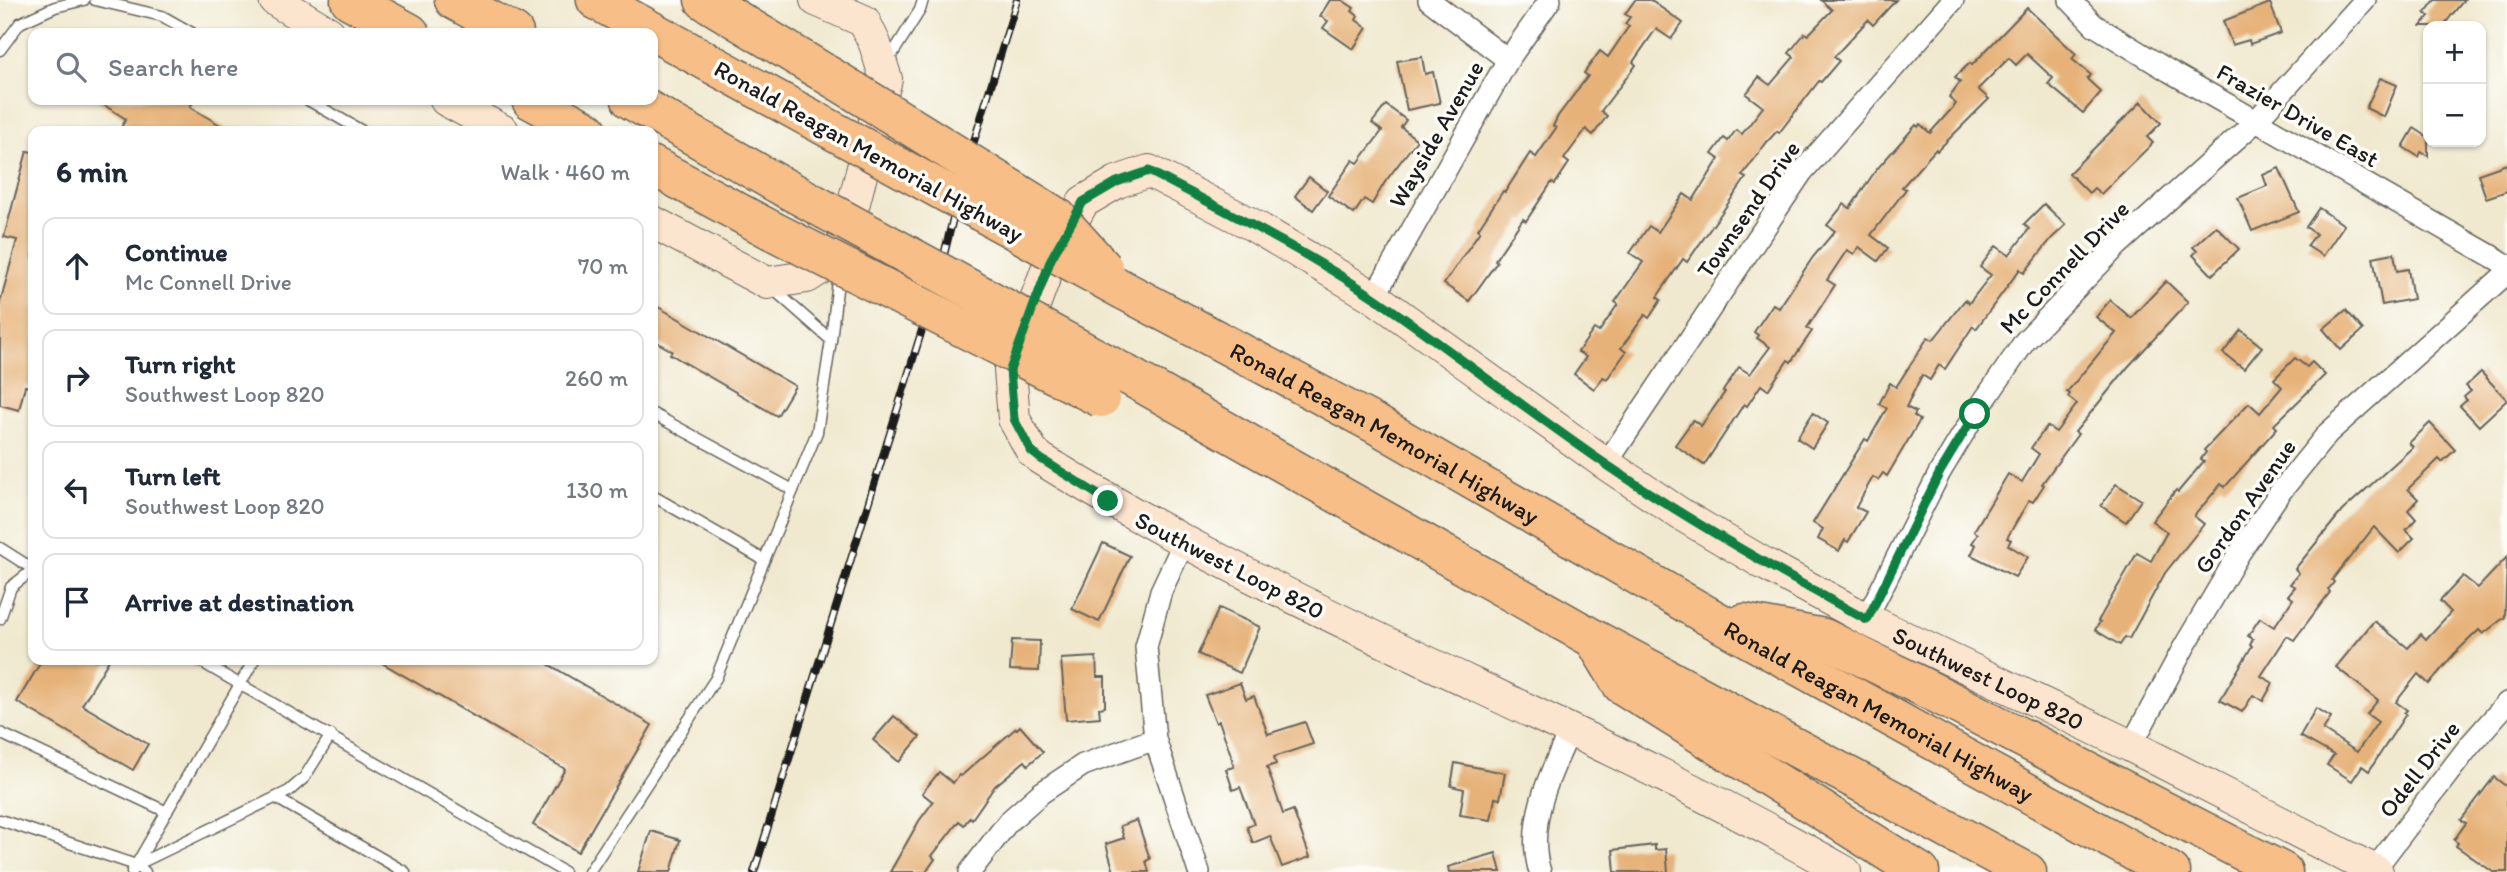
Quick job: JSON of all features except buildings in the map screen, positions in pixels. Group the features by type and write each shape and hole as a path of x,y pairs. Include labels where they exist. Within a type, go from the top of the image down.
{"highway":[{"path":"350,0 401,28"},
{"path":"454,0 505,28"},
{"name":"Ronald Reagan Memorial Highway","path":"596,0 647,28"},
{"path":"704,0 868,80 1058,218 1125,291"},
{"name":"Ronald Reagan Memorial Highway","path":"658,34 1125,291 1377,425 1708,616 2171,872"},
{"path":"540,105 579,126"},
{"path":"640,105 778,184 1115,387"},
{"path":"658,169 771,230 1115,387 1201,418 1594,639 2027,872"},
{"path":"1708,616 1824,638 2283,872"},
{"path":"1594,639 1622,685 1920,872"}],"main road":[{"path":"275,0 321,28"},
{"path":"658,225 767,284 807,278 840,256 886,79 868,80 875,44 864,21 816,0"},
{"path":"455,105 494,126"},
{"name":"Southwest Loop 820","path":"1844,872 1725,806 1343,623 1184,542 1108,501 1031,451 1014,419 1010,370 1051,259 1083,202 1117,182 1149,171 1251,224 1374,297 1606,464 1740,549 1867,620 2131,746 2376,871"}],"street":[{"path":"1429,0 1508,60"},
{"name":"Wayside Avenue","path":"1374,297 1508,60 1550,0"},
{"name":"Townsend Drive","path":"1606,464 1801,172 1953,0"},
{"name":"Frazier Drive East","path":"2070,0 2094,25 2255,122 2507,265"},
{"name":"Mc Connell Drive","path":"1867,620 1940,472 1975,414 2025,341 2118,245 2255,122 2365,0"},
{"name":"Gordon Avenue","path":"2131,746 2191,635 2240,552 2278,495 2328,433 2507,273"},
{"path":"1184,542 1161,591 1146,647 1155,739 1199,872"},
{"name":"Odell Drive","path":"2376,871 2470,745 2507,702"},
{"path":"1540,872 1535,856 1537,819 1551,772 1570,731"},
{"path":"970,872 1008,822 1041,793 1083,765 1155,739"}],"lane":[{"path":"0,50 20,23 55,7 84,0"},
{"path":"95,0 162,16 183,28"},
{"path":"868,80 920,10 923,0"},
{"path":"317,105 353,126"},
{"path":"589,872 716,678 817,432 840,256"},
{"path":"767,284 831,340"},
{"path":"658,417 793,490"},
{"path":"658,499 764,560"},
{"path":"0,548 28,567"},
{"path":"0,619 11,587 28,574"},
{"path":"208,665 564,872"},
{"path":"138,870 167,812 251,665"},
{"path":"0,733 167,812"},
{"path":"0,820 138,870 289,792 303,778 331,735"},
{"path":"276,798 405,872"}],"railway":[{"path":"754,872 939,275 964,174 1017,0"}],"route":[{"path":"1108,501 1031,451 1014,419 1010,370 1051,259 1083,202 1117,182 1149,171 1251,224 1374,297 1606,464 1682,515 1867,620 1940,472 1975,414"}]}
